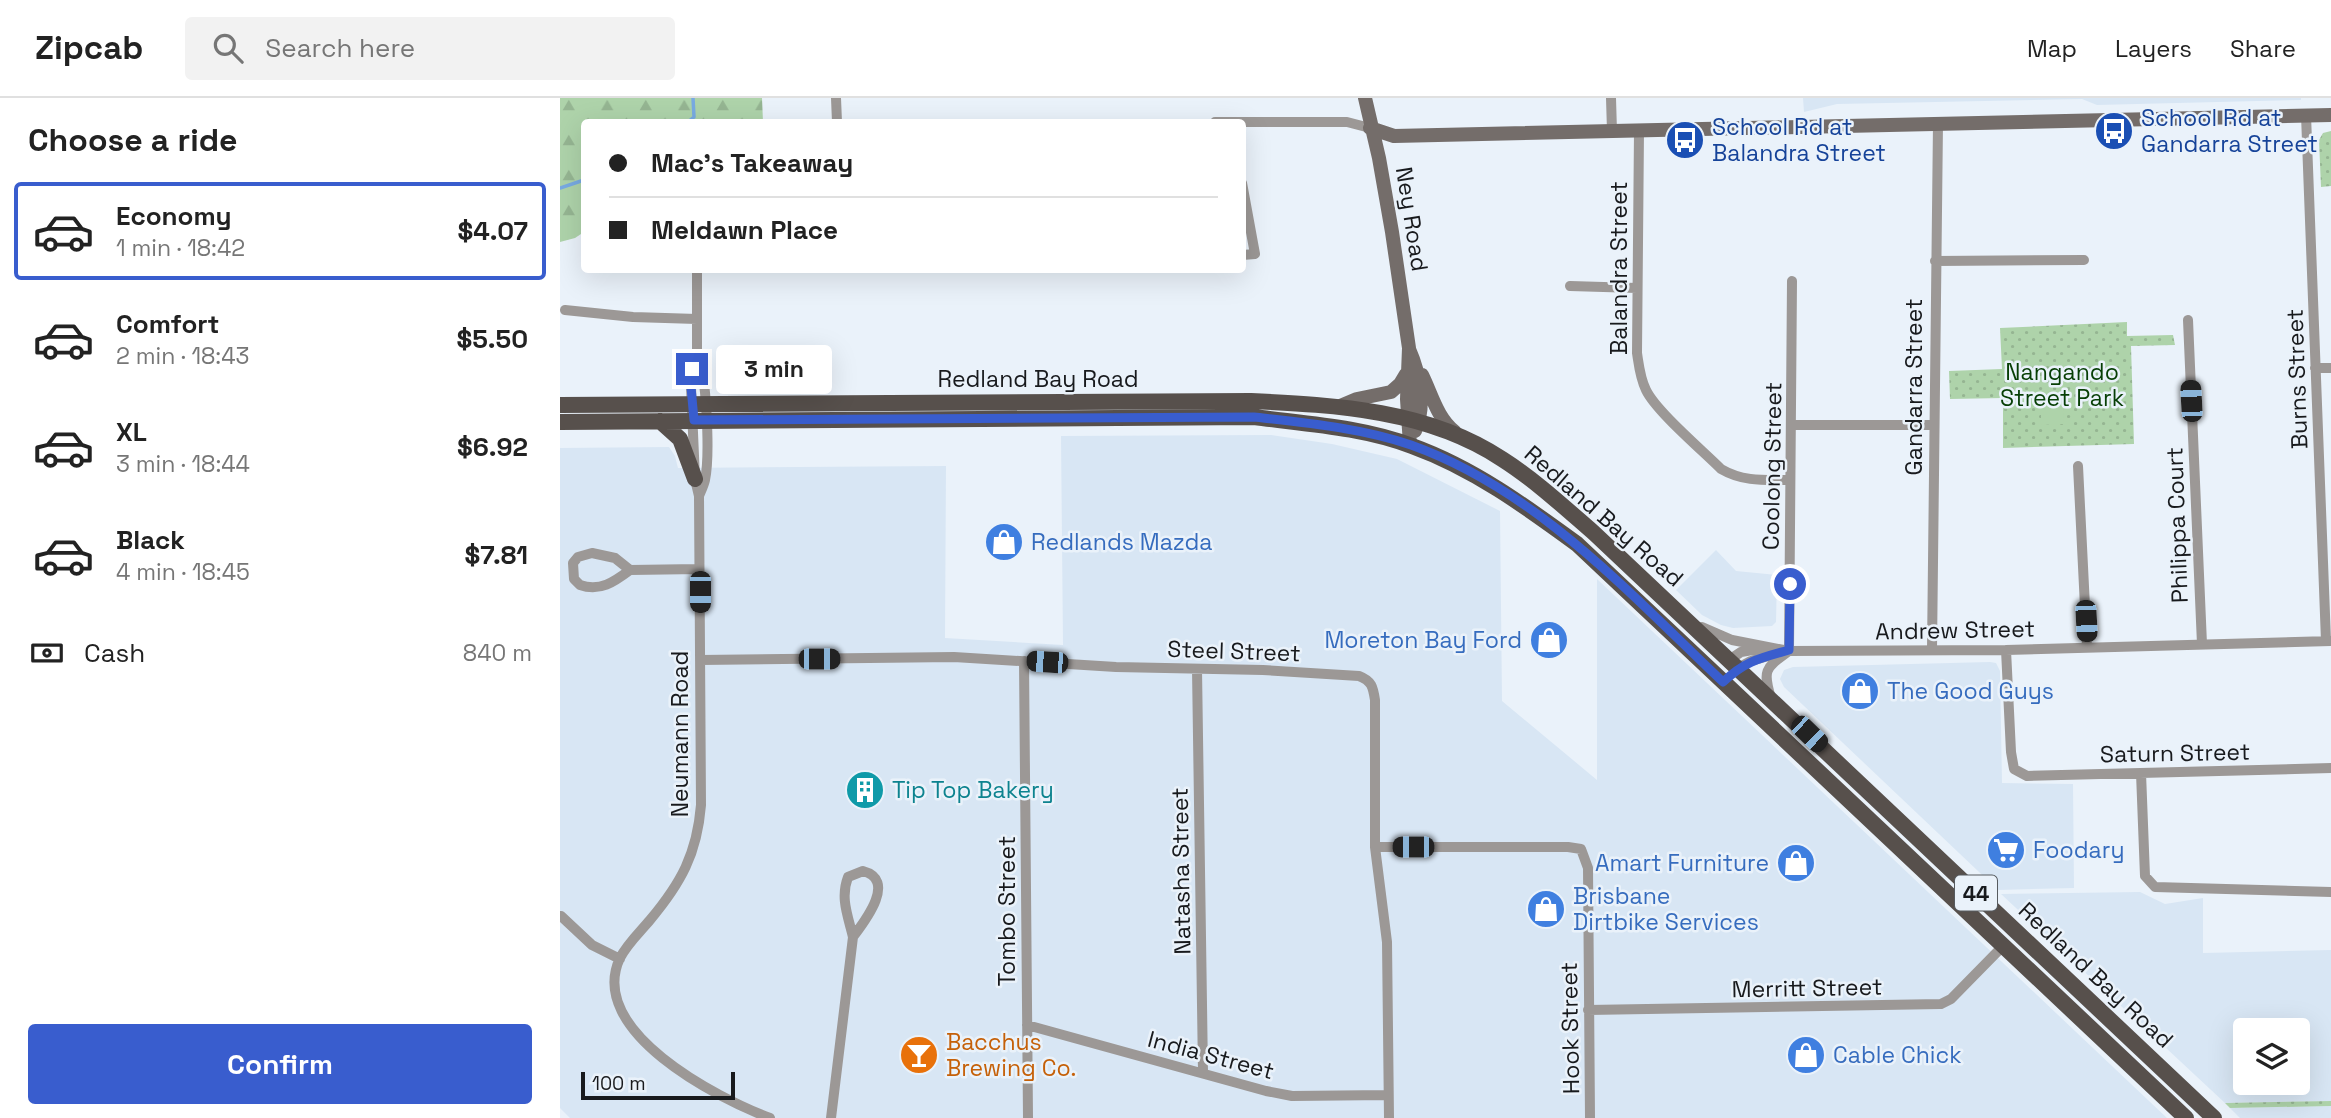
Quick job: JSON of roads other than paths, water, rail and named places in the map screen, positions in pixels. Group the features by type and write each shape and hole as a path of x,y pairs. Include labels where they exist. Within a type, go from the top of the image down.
{"main road":[{"name":"Redland Bay Road","path":"560,422 660,421 699,412 1251,401 1338,407 1413,420 1456,434 1500,457 1526,475 1594,533 2214,1118"},
{"name":"Redland Bay Road","path":"560,405 699,412 1254,417 1340,428 1410,445 1480,477 1567,537 2186,1118"},
{"path":"660,421 680,439 695,480"},
{"path":"1718,678 1733,664"}],"street":[{"path":"836,98 837,119"},
{"name":"Ney Road","path":"1365,98 1392,232 1412,371 1413,420 1410,445"},
{"path":"1611,98 1612,131"},
{"name":"Burns Street","path":"2306,115 2315,368 2326,507 2328,641"},
{"path":"1246,122 1347,122 1394,136 2331,115"},
{"name":"Gandarra Street","path":"1932,650 1934,261 1938,123"},
{"name":"Balandra Street","path":"1639,131 1637,353 1639,373 1647,392 1656,405 1721,469 1733,476 1756,480 1790,480"},
{"path":"1246,205 1255,254 1246,255"},
{"path":"1934,261 2084,260"},
{"path":"697,273 697,352 692,369 699,412"},
{"name":"Coolong Street","path":"1789,650 1792,281"},
{"path":"1570,286 1637,288"},
{"path":"565,310 633,317 697,319"},
{"name":"Philippa Court","path":"2188,320 2202,644"},
{"path":"2315,368 2331,368"},
{"path":"1338,407 1357,399 1391,393 1412,371 1433,395 1441,419 1456,434"},
{"name":"Neumann Road","path":"699,412 695,480 699,496 702,805 696,845 675,888 620,958 614,979 615,993 624,1018 662,1055 704,1087 770,1118"},
{"name":"Neumann Road","path":"699,412 705,480 699,496"},
{"path":"1792,425 1933,425"},
{"path":"2078,466 2087,648"},
{"path":"630,570 615,558 592,553 578,558 573,563 572,570 574,579 580,585 597,588 608,585 630,570 699,569"},
{"name":"Andrew Street","path":"1684,616 1710,632 1732,640 1789,650 2006,650 2328,641"},
{"name":"Andrew Street","path":"1733,664 1741,652 1769,648"},
{"path":"1772,699 1765,675 1767,668 1789,650"},
{"name":"Andrew Street","path":"1733,664 1789,650"},
{"name":"Saturn Street","path":"2006,650 2011,752 2014,769 2027,776 2331,768"},
{"name":"Steel Street","path":"700,660 954,657 1290,672 1359,676 1368,679 1373,686 1375,700 1376,847 1387,942 1389,1118"},
{"name":"Tombo Street","path":"1024,661 1028,1118"},
{"name":"Natasha Street","path":"1198,669 1203,1072"},
{"path":"2141,773 2145,876 2155,887 2331,892"},
{"name":"Hook Street","path":"1376,847 1580,849 1588,868 1590,1118"},
{"path":"831,1118 853,937 844,901 844,889 848,877 863,871 876,879 878,890 871,912 853,937"},
{"path":"560,915 592,945 620,958"},
{"name":"Merritt Street","path":"1588,1010 1941,1004 1951,999 2003,946"},
{"name":"India Street","path":"1027,1025 1266,1091 1292,1096 1388,1095"}],"waterway":[{"path":"692,119 694,117 693,98"},
{"path":"560,188 581,181"}],"place":[{"name":"School Rd at Gandarra Street","path":"2114,131"},
{"name":"School Rd at Balandra Street","path":"1685,140"},
{"name":"Redlands Mazda","path":"1004,542"},
{"name":"Moreton Bay Ford","path":"1549,640"},
{"name":"The Good Guys","path":"1860,691"},
{"name":"Tip Top Bakery","path":"865,790"},
{"name":"Foodary","path":"2006,850"},
{"name":"Amart Furniture","path":"1796,863"},
{"name":"Brisbane Dirtbike Services","path":"1546,909"},
{"name":"Bacchus Brewing Co.","path":"919,1055"},
{"name":"Cable Chick","path":"1806,1055"}],"park label":[{"name":"Nangando Street Park","path":"2062,385"}]}
